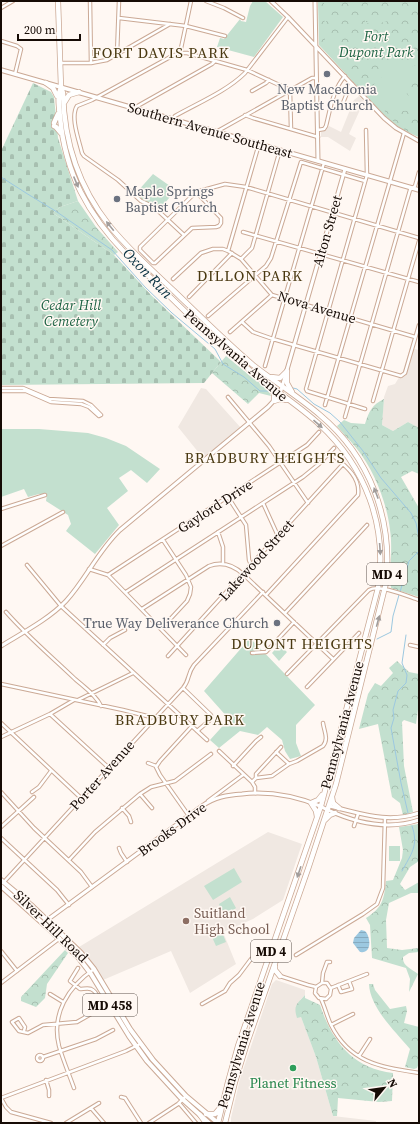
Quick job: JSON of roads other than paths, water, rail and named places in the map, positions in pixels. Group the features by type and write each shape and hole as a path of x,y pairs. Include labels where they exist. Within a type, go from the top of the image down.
{"highway":[{"path":"58,1 61,87"},
{"path":"46,83 55,91 59,99"},
{"name":"Pennsylvania Avenue","path":"61,87 58,92 72,173 86,203 114,241 219,343 270,387 314,420 331,435 347,455 361,477 371,501 378,527 380,557 378,588 321,806 241,1039 223,1100 218,1123"},
{"name":"Pennsylvania Avenue","path":"61,87 63,93 61,108 62,136 89,195 102,215 116,234 222,337 337,430 361,463 374,489 381,508 387,539 388,563 385,590 332,794 244,1053 225,1123"},
{"path":"62,136 54,124 66,97 79,92"},
{"path":"265,373 272,378 278,378 282,377 287,371"},
{"path":"287,371 286,379 289,388 308,406"},
{"path":"270,387 274,394 274,401 280,399 288,400"},
{"path":"317,820 316,811 311,803 320,799 325,790"},
{"path":"332,794 333,803 339,808"},
{"path":"324,821 330,815 335,813"},
{"path":"276,961 275,970 280,976"},
{"path":"268,982 273,977 280,976"},
{"path":"206,1114 216,1113 223,1100"},
{"path":"229,1123 231,1100"},
{"path":"200,1115 208,1123"}],"main road":[{"name":"Southern Avenue Southeast","path":"1,70 419,190"},
{"name":"Silver Hill Road","path":"2,883 47,920 61,937"},
{"name":"Silver Hill Road","path":"2,883 43,923 81,953 138,1045 160,1069 183,1100 200,1115"},
{"name":"Silver Hill Road","path":"183,1100 218,1123"}],"street":[{"path":"1,8 13,1"},
{"path":"90,1 91,63"},
{"path":"117,54 119,1"},
{"path":"180,53 191,1"},
{"path":"206,1 243,18"},
{"path":"270,1 288,16 384,118 404,133 419,140"},
{"path":"315,1 318,161"},
{"path":"173,119 175,116 231,85 247,70 288,16"},
{"path":"119,18 186,26 225,36"},
{"path":"60,64 103,61 170,24"},
{"path":"1,41 17,46 21,49 15,74"},
{"path":"184,235 154,207 138,199 118,180 82,155 74,122 74,112 80,104 97,97 180,53 192,54 247,70 290,90"},
{"path":"134,108 215,61"},
{"path":"318,130 324,129 326,126 336,91 340,81 345,76"},
{"path":"216,132 312,78 316,78"},
{"path":"252,91 269,80"},
{"path":"343,103 352,84"},
{"path":"290,90 291,129"},
{"path":"245,115 318,137"},
{"path":"365,409 307,391 306,389 367,175 366,130"},
{"path":"325,405 404,133"},
{"path":"173,279 201,253 213,249 228,250 260,144"},
{"path":"241,259 252,248 280,150"},
{"path":"208,316 266,266 271,258 301,162 365,181"},
{"path":"265,366 324,163"},
{"name":"Alton Street","path":"280,394 345,169"},
{"path":"345,417 410,190 415,186 419,172"},
{"path":"196,192 221,218 221,223 219,226 192,228 155,264 152,263 140,250 140,247 196,192 225,184 246,187 398,232 419,240 373,401"},
{"path":"243,232 419,282"},
{"name":"Nova Avenue","path":"228,250 241,259 272,295 417,337"},
{"path":"189,297 232,253"},
{"path":"230,332 272,295"},
{"path":"242,322 253,332 273,339 399,375 405,373 417,337 419,325"},
{"path":"1,389 26,391 51,402 81,404 89,407 100,416"},
{"path":"1,646 61,606 69,598 112,538 120,530 268,408 280,394"},
{"path":"228,397 250,422 281,463 308,503"},
{"name":"Gaylord Drive","path":"108,576 309,444 318,432"},
{"path":"126,592 295,482 313,469 334,448"},
{"path":"330,453 344,464"},
{"name":"Porter Avenue","path":"2,883 183,688 187,682 189,672 194,665 358,496 359,491 356,481 351,470 344,464"},
{"name":"Lakewood Street","path":"168,656 344,464"},
{"path":"1,509 45,495"},
{"path":"228,497 241,516 246,528 248,557 251,565"},
{"path":"263,503 278,536"},
{"path":"1,546 63,512"},
{"path":"285,613 367,525"},
{"path":"218,532 223,547 223,564"},
{"path":"161,629 188,598 191,588 189,579 162,540"},
{"path":"142,609 209,566 223,564 234,567 243,574 333,659"},
{"path":"27,565 61,606 207,740"},
{"path":"89,569 108,576 126,592 186,655"},
{"path":"287,674 369,590 378,588 419,600"},
{"path":"6,612 24,632 91,693 101,706"},
{"path":"252,653 266,652 294,622"},
{"path":"103,645 110,638 125,630"},
{"path":"307,687 359,633"},
{"path":"410,645 419,647"},
{"path":"1,737 134,673"},
{"path":"1,684 155,718"},
{"path":"183,688 211,715 209,721 197,731"},
{"path":"50,714 109,768"},
{"path":"1,723 81,798"},
{"path":"256,778 272,776 289,764 298,761 325,745 326,738 323,723"},
{"path":"156,766 192,726"},
{"path":"233,766 261,737"},
{"path":"252,782 256,778 256,774 281,747"},
{"path":"219,751 233,766 252,782 255,787 255,793"},
{"path":"276,752 289,764"},
{"path":"69,860 95,832 140,794 149,788 178,780 211,754"},
{"path":"148,763 156,766 166,784 189,817"},
{"path":"32,792 51,771"},
{"path":"202,806 243,775"},
{"path":"223,790 226,796"},
{"path":"1,792 45,838 69,860 93,887"},
{"name":"Brooks Drive","path":"43,923 215,798 255,793 271,793 328,808 339,808 358,814 385,818 406,817 419,813"},
{"path":"140,794 152,808"},
{"path":"1,828 34,797"},
{"path":"122,808 129,816 131,822"},
{"name":"Brooks Drive","path":"328,808 335,813 356,820 385,825 403,825 419,820"},
{"path":"354,826 358,814"},
{"path":"296,955 377,904 383,888 385,818"},
{"path":"1,838 58,890 69,904"},
{"path":"119,848 127,862"},
{"path":"1,983 61,937"},
{"path":"1,951 17,971"},
{"path":"202,1004 225,991 251,958 261,952"},
{"path":"316,988 322,983 323,973 327,962 330,962"},
{"path":"24,1031 24,1027 19,1018 12,1022 19,1031 28,1033 43,1025 57,1023 68,1024 77,1022 96,1012 99,1007 99,1000 93,991 89,989 80,989 70,981 78,968"},
{"path":"74,1088 61,1051 57,1023 63,1002 75,984 92,971"},
{"path":"331,988 367,974"},
{"path":"280,976 316,988"},
{"path":"338,985 341,992 352,989 349,981"},
{"path":"322,983 327,984 331,988 331,994 326,999 325,1008"},
{"path":"316,988 316,995 321,999 331,1025 342,1041 359,1056 373,1064 383,1067 419,1073"},
{"path":"50,994 63,1002"},
{"path":"321,999 326,999"},
{"path":"331,1025 353,1014"},
{"path":"43,1057 96,1039 113,1030"},
{"path":"359,1056 370,1039"},
{"path":"51,1123 11,1112 1,1098 138,1045"},
{"path":"46,1080 49,1096"},
{"path":"121,1097 125,1098 142,1123"},
{"path":"149,1123 183,1100 196,1123"},
{"path":"66,1123 100,1103"},
{"path":"91,1108 104,1123"}],"water":[{"path":"361,930 365,931 369,941 368,948 364,952 360,952 353,943 354,938"}],"waterway":[{"name":"Oxon Run","path":"1,177 57,212 112,250 145,287 172,313 215,349 223,364 244,377 260,391 270,391"},
{"name":"Oxon Run","path":"293,388 297,389 314,404 330,413 340,422 363,451 381,478 411,513 416,523 419,538"},
{"name":"Oxon Run","path":"400,592 409,561 419,551"},
{"name":"Oxon Run","path":"377,639 391,632 393,616 399,595"},
{"name":"Oxon Run","path":"406,635 402,663 407,675 406,683 398,691 393,710 394,718 391,728 408,813"},
{"name":"Oxon Run","path":"402,871 413,850 415,839 412,826"}],"place":[{"name":"New Macedonia Baptist Church","path":"327,74"},
{"name":"Maple Springs Baptist Church","path":"117,199"},
{"name":"True Way Deliverance Church","path":"277,623"},
{"name":"Suitland High School","path":"186,921"},
{"name":"Planet Fitness","path":"293,1068"}],"district":[{"name":"FORT DAVIS PARK","path":"161,52"},
{"name":"DILLON PARK","path":"250,275"},
{"name":"BRADBURY HEIGHTS","path":"265,457"},
{"name":"DUPONT HEIGHTS","path":"302,643"},
{"name":"BRADBURY PARK","path":"180,719"}],"park label":[{"name":"Fort Dupont Park","path":"376,44"},
{"name":"Cedar Hill Cemetery","path":"71,314"}]}
